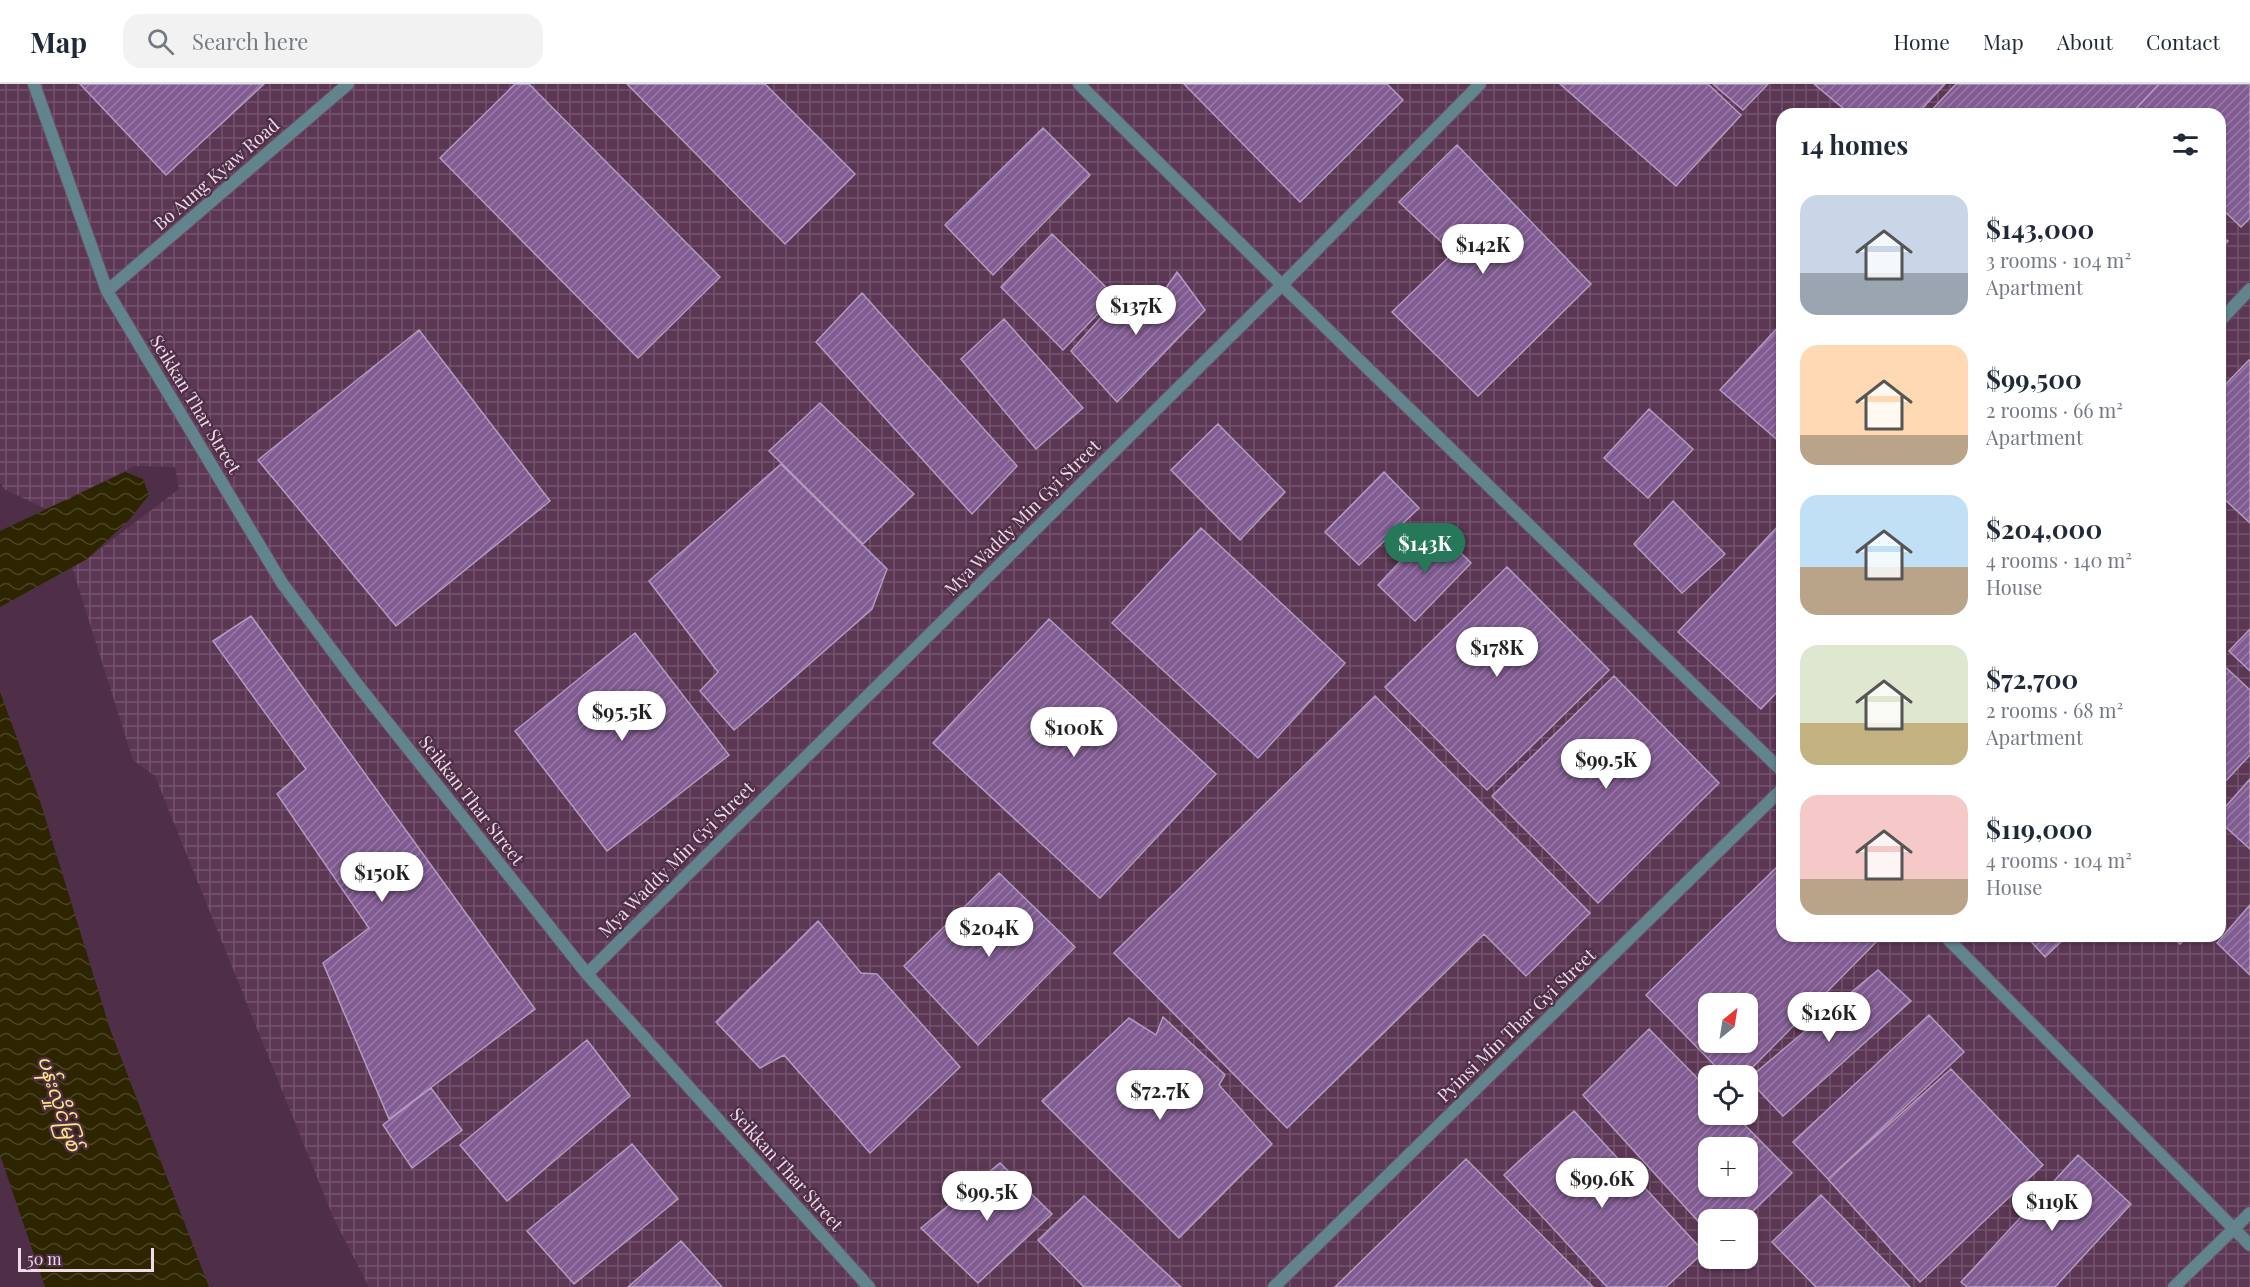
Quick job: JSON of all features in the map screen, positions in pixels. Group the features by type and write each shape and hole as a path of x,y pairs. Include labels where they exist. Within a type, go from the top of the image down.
{"street":[{"name":"Seikkan Thar Street","path":"34,84 107,291 282,583 357,684 587,974 869,1287"},
{"name":"Bo Aung Kyaw Road","path":"107,291 348,84"},
{"path":"1079,84 1282,285 1776,765"},
{"name":"Mya Waddy Min Gyi Street","path":"587,974 1282,285 1480,84"},
{"path":"2226,315 2250,289"},
{"name":"Pyinsi Min Thar Gyi Street","path":"1274,1287 1776,795"},
{"path":"1951,942 2250,1245"},
{"path":"2174,1287 2250,1213"}],"shaded area":[{"path":"0,84 2250,84 2250,1287 369,1287 334,1219 155,776 133,760 72,567 87,559 179,489 175,467 135,466 46,509 4,489 0,482"}],"water":[{"path":"125,472 143,479 149,495 129,520 87,559 0,607 0,531"},
{"name":"ပန်းလှိုင်မြစ်","path":"0,692 40,801 110,1029 209,1287 45,1287 0,1155"}],"building":[{"path":"80,84 264,84 166,175"},
{"path":"515,84 529,84 720,277 638,358 440,158"},
{"path":"627,84 765,84 855,174 785,244"},
{"path":"1184,84 1387,84 1403,100 1300,202"},
{"path":"1560,84 1708,84 1741,115 1676,186"},
{"path":"1713,84 1768,84 1743,110"},
{"path":"1814,84 1945,84 1923,108 1843,108"},
{"path":"1956,84 2159,84 2137,108 1934,108"},
{"path":"2159,84 2250,84 2250,218 2241,227 2226,213 2226,108 2137,108"},
{"path":"1043,128 1090,175 993,275 945,225"},
{"path":"1457,145 1591,284 1478,396 1392,312 1453,253 1399,202"},
{"path":"1052,234 1115,296 1063,350 1001,287"},
{"path":"1177,272 1205,310 1117,402 1071,351 1129,286 1152,308"},
{"path":"862,293 1017,466 972,514 816,342"},
{"path":"1004,319 1083,408 1036,449 961,359"},
{"path":"1776,329 1776,439 1720,390"},
{"path":"419,330 550,501 396,626 258,460"},
{"path":"2250,360 2250,523 2226,501 2226,384"},
{"path":"820,403 914,494 863,544 769,451"},
{"path":"1649,409 1693,449 1648,498 1604,458"},
{"path":"1218,424 1285,492 1240,540 1171,470"},
{"path":"781,464 887,569 872,609 734,730 700,691 718,672 649,581"},
{"path":"1384,472 1419,508 1359,565 1325,532"},
{"path":"1673,501 1725,554 1682,593 1634,544"},
{"path":"1434,526 1471,563 1415,621 1378,585"},
{"path":"1201,528 1345,663 1258,758 1112,623"},
{"path":"1776,528 1776,693 1761,709 1678,632"},
{"path":"1507,567 1609,670 1487,790 1385,687"},
{"path":"251,616 535,1009 389,1119 323,963 369,928 277,794 306,769 213,641"},
{"path":"1049,619 1216,774 1100,898 933,743"},
{"path":"2250,629 2250,671 2229,651"},
{"path":"635,633 729,755 607,851 515,731"},
{"path":"2226,668 2250,690 2250,755 2226,781"},
{"path":"1614,676 1719,783 1598,903 1492,796"},
{"path":"1375,696 1590,913 1526,976 1484,934 1287,1128 1114,953"},
{"path":"2250,779 2250,849 2226,827 2226,806"},
{"path":"1776,868 1776,942 1876,942 1755,1065 1714,1065 1703,1053 1758,1053 1758,993 1698,993 1698,1048 1646,995"},
{"path":"999,873 1075,947 978,1045 904,966"},
{"path":"2250,905 2250,975 2217,943 2226,942 2226,933"},
{"path":"818,921 861,973 877,974 960,1067 870,1153 784,1055 760,1068 716,1022"},
{"path":"2031,942 2061,942 2045,957"},
{"path":"1878,970 1911,1001 1783,1116 1758,1090 1758,1071"},
{"path":"1929,1015 1964,1052 1828,1179 1793,1142"},
{"path":"1163,1017 1225,1075 1219,1085 1272,1144 1179,1238 1042,1101 1129,1018 1156,1035"},
{"path":"1649,1029 1698,1079 1698,1125 1745,1125 1757,1137 1698,1137 1698,1197 1758,1197 1758,1138 1792,1173 1755,1209 1698,1209 1698,1221 1583,1095"},
{"path":"587,1040 630,1096 507,1201 460,1145"},
{"path":"1951,1069 2043,1165 1920,1282 1828,1179"},
{"path":"431,1088 462,1130 412,1168 383,1125"},
{"path":"1574,1111 1698,1245 1698,1258 1666,1287 1607,1287 1504,1175"},
{"path":"632,1144 678,1199 574,1284 527,1231"},
{"path":"2078,1155 2131,1204 2055,1287 1967,1287 1961,1282"},
{"path":"1466,1159 1593,1287 1335,1287"},
{"path":"1000,1163 1052,1214 978,1283 921,1228"},
{"path":"1821,1195 1910,1287 1816,1287 1772,1242"},
{"path":"1084,1196 1181,1287 1084,1287 1038,1240"},
{"path":"681,1241 722,1287 628,1287"}]}
